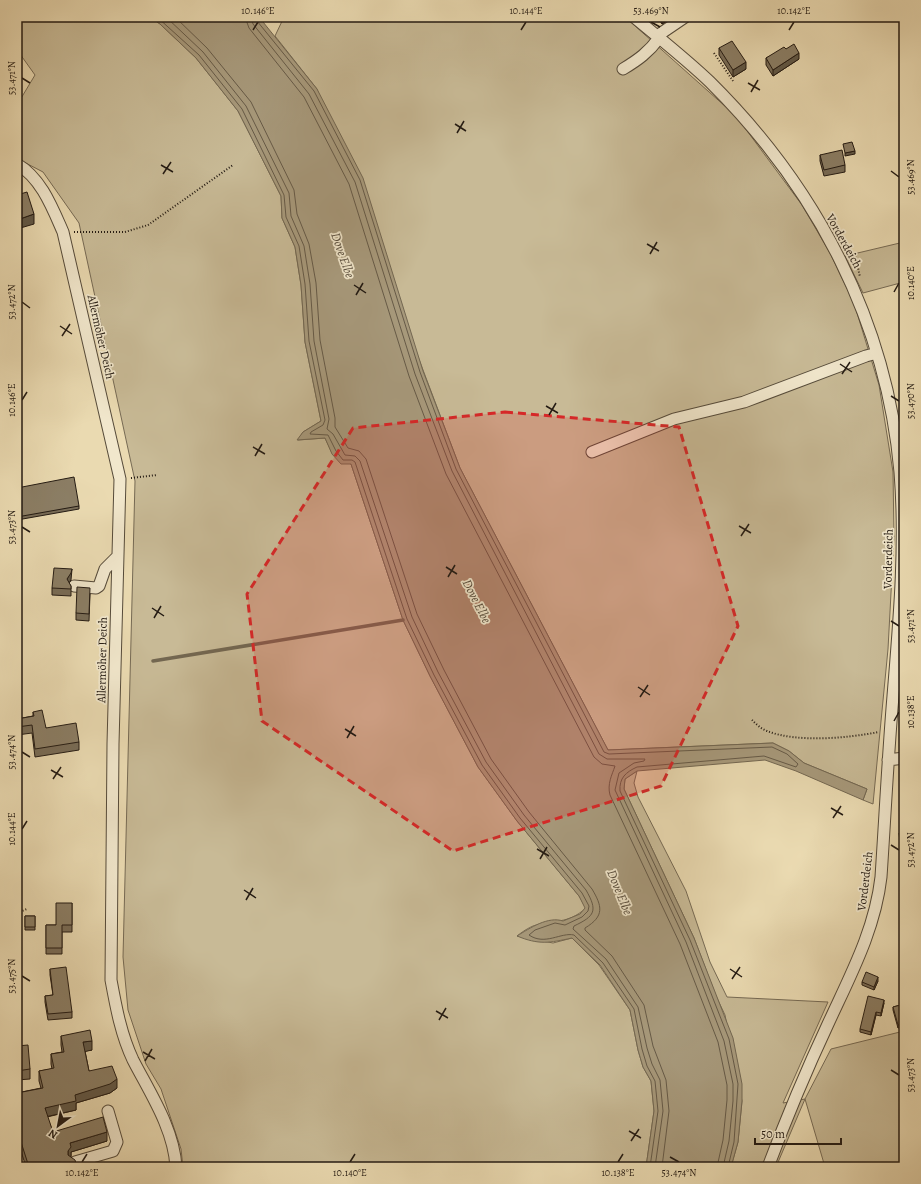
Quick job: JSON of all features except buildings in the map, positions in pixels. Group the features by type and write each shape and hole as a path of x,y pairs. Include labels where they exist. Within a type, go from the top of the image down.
{"street":[{"name":"Vorderdeich","path":"634,17 694,68 723,96 754,132 798,189 827,233 852,283 878,354 884,376 894,428 902,501 901,580 881,877 877,909 850,978 794,1101 768,1167"},
{"path":"623,69 649,51 658,37 685,17"},
{"name":"Allermöher Deich","path":"17,164 24,168 38,182 52,206 63,232 120,479 113,744 111,980 118,1018 133,1059 160,1111 175,1155 176,1167"},
{"path":"592,452 674,419 744,402 866,356 878,354"},
{"path":"74,586 96,588 99,586 105,569 118,556"},
{"path":"888,760 904,758"},
{"path":"75,1162 113,1152 117,1142 108,1111"}],"path":[{"path":"714,53 733,81"},
{"path":"63,232 125,232 148,225 233,165"},
{"path":"120,479 157,476"},
{"path":"752,720 765,730 781,736 819,738 844,737 890,730"},
{"path":"17,913 27,909"}],"highlighted area":[{"path":"505,412 679,427 738,626 661,786 453,851 262,721 247,594 353,428"}],"shaded area":[{"path":"17,17 150,17 160,24 196,58 238,111 281,196 282,218 295,247 301,285 305,342 321,421 303,432 298,440 325,438 332,453 351,464 403,620 430,676 478,767 517,821 579,896 586,908 573,917 533,926 517,936 553,943 572,938 599,965 630,1010 643,1067 651,1081 654,1111 646,1167 183,1167 181,1149 161,1089 146,1064 128,1010 123,957 135,481 79,223 43,172 18,159 17,156 17,105 35,75 20,54 17,54"},
{"path":"284,17 625,17 736,116 802,205 830,253 854,303 879,385 893,472 894,537 888,649 873,804 863,800 867,789 804,763 789,751 773,743 608,750 460,468 317,89 275,36"},
{"path":"904,242 904,282 863,293 845,256"},
{"path":"904,650 904,705 893,709 895,651"},
{"path":"637,771 634,783 638,797 686,891 710,962 727,997 828,1002 783,1103 805,1099 776,1167 731,1167 738,1142 742,1101 725,1015 716,996 694,938 624,789 625,779"},
{"path":"904,1031 904,1167 825,1167 805,1099 831,1049"}],"water":[{"name":"Dove Elbe","path":"150,17 259,17 317,89 363,178 423,371 460,468 608,750 773,743 789,751 804,763 867,789 863,800 796,771 765,760 637,771 625,779 624,789 694,938 733,1038 742,1084 742,1101 738,1142 731,1167 646,1167 654,1111 651,1081 643,1067 630,1010 600,965 572,938 557,941 538,942 517,936 533,926 545,921 563,921 580,914 585,908 579,896 517,821 478,767 430,676 403,620 351,464 341,464 332,454 325,438 297,440 303,432 321,421 305,342 301,285 295,247 282,218 281,196 238,111 196,58 160,24"}],"waterway":[{"path":"153,661 403,620"}]}
